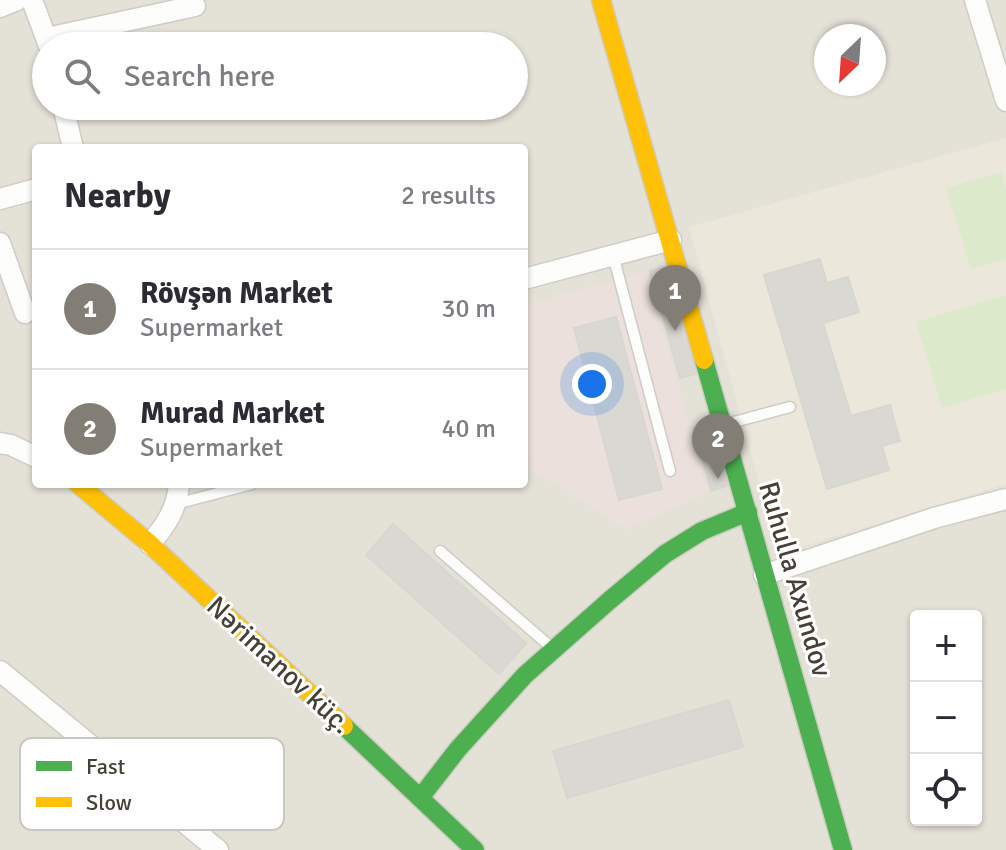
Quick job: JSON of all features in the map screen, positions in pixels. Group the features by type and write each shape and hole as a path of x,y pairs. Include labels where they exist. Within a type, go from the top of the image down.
{"street":[{"path":"0,7 17,0"},
{"path":"32,0 44,32"},
{"name":"Ruhulla Axundov","path":"601,0 843,850"},
{"path":"975,0 1006,101"},
{"path":"89,32 195,6"},
{"path":"66,120 72,144"},
{"path":"0,199 32,190"},
{"path":"528,278 671,240"},
{"path":"0,243 25,313"},
{"path":"0,443 32,455"},
{"name":"Nərimanov küç.","path":"83,488 150,544 475,850"},
{"path":"150,544 168,522 177,494"},
{"path":"764,575 934,518 1006,499"},
{"path":"420,798 492,709 554,650 665,554 702,531 748,512"},
{"path":"0,671 80,738"},
{"path":"189,830 209,847"}],"lane":[{"path":"613,255 670,471"},
{"path":"723,425 790,407"},
{"path":"177,494 222,488"},
{"path":"440,551 554,650"}],"shaded area":[{"path":"0,0 1006,0 1006,850 0,850"},
{"path":"1006,138 1006,484 778,554 689,227"},
{"path":"647,271 708,492 626,530 532,469 528,452 528,304"}],"green space":[{"path":"1001,172 1006,188 1006,259 971,269 946,188"},
{"path":"1006,295 1006,389 942,408 916,322"}],"building":[{"path":"820,259 827,283 848,277 859,312 823,323 851,416 890,405 900,441 882,446 889,470 827,489 764,275"},
{"path":"669,266 699,373 680,378 650,271"},
{"path":"616,317 662,489 619,500 574,328"},
{"path":"713,423 729,485 711,491 694,428"},
{"path":"393,524 526,643 499,674 366,555"},
{"path":"729,700 743,747 567,798 553,751"}],"traffic: fast":[{"path":"704,360 843,850"},
{"path":"420,798 458,749 525,675 610,600 665,554 702,531 748,512"},
{"path":"344,726 475,850"}],"traffic: slow":[{"path":"601,0 704,360"},
{"path":"83,488 150,544 344,726"}],"place":[{"name":"Rövşən Market","path":"675,331"},
{"name":"Murad Market","path":"718,479"}]}
